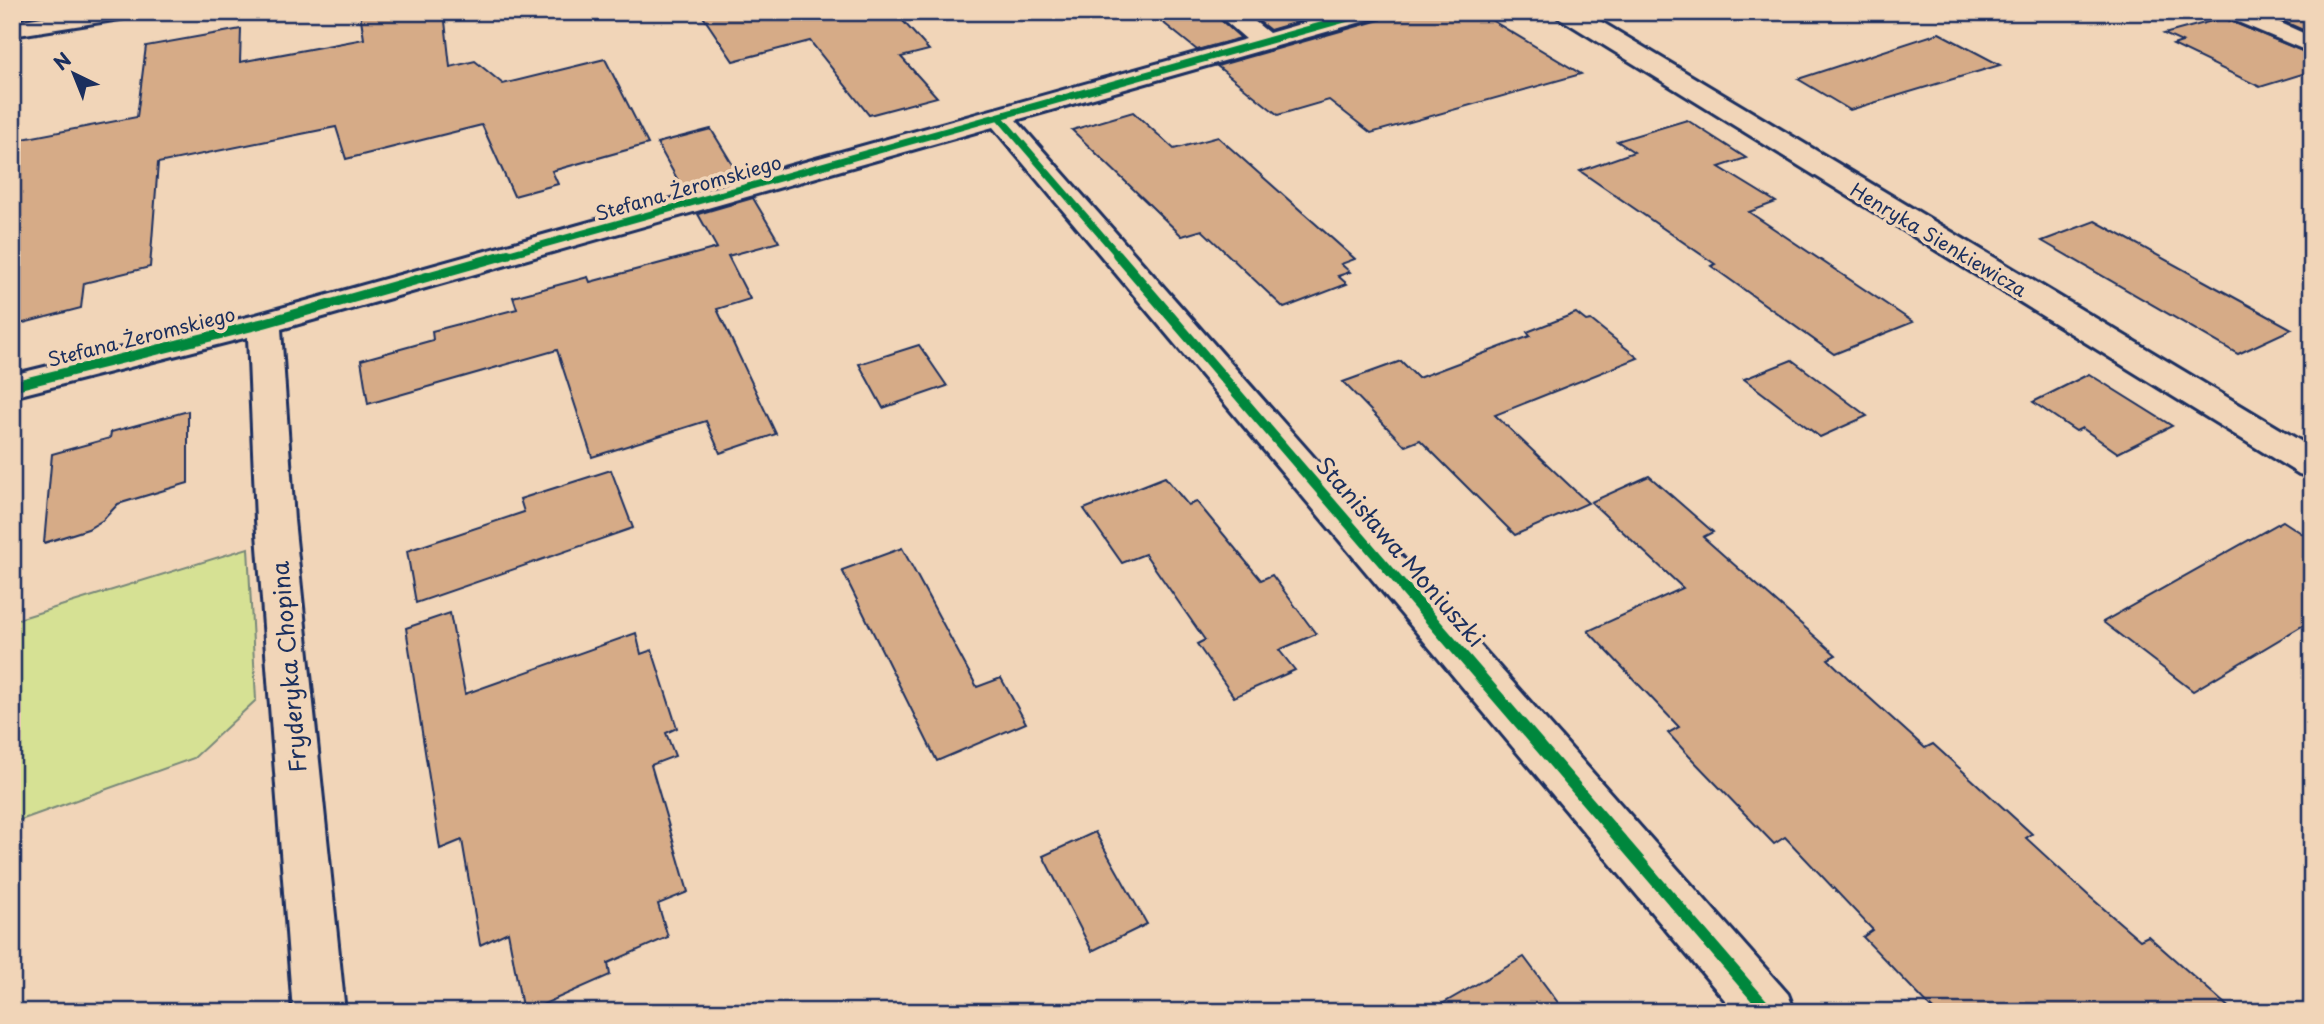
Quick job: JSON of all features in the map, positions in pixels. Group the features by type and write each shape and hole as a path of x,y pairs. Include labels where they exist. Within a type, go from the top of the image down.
{"street":[{"path":"12,29 120,12"},
{"path":"1227,12 1264,41"},
{"name":"Stefana Żeromskiego","path":"12,386 264,323 1370,12"},
{"name":"Henryka Sienkiewicza","path":"1567,12 2312,465"},
{"path":"2235,12 2312,46"},
{"name":"Stanisława Moniuszki","path":"1000,118 1769,1012"},
{"name":"Fryderyka Chopina","path":"264,323 275,520 319,1012"}],"green space":[{"path":"248,548 256,700 194,758 12,823 12,621"}],"building":[{"path":"360,12 444,12 450,67 475,61 503,84 605,59 648,144 552,171 558,184 514,196 482,125 346,159 336,127 158,163 150,267 84,283 81,308 12,326 12,141 137,117 146,46 241,29 240,62 364,39"},
{"path":"700,12 895,12 929,50 901,57 937,97 869,115 810,41 733,61"},
{"path":"1150,12 1212,12 1241,38 1197,50"},
{"path":"1247,12 1332,12 1270,30"},
{"path":"1384,12 1478,12 1581,74 1371,133 1329,100 1278,115 1217,66 1380,20"},
{"path":"2263,12 2312,12 2312,34"},
{"path":"2223,18 2312,55 2312,71 2260,87 2173,45 2182,42 2164,34"},
{"path":"1939,33 2000,65 1850,110 1798,79"},
{"path":"1133,112 1174,149 1218,137 1355,259 1341,264 1350,272 1338,276 1347,284 1284,308 1202,230 1182,236 1072,130"},
{"path":"1687,120 1746,158 1719,167 1776,202 1749,212 1913,322 1834,354 1711,266 1715,264 1580,171 1634,152 1617,141"},
{"path":"711,129 740,177 685,193 657,143"},
{"path":"753,198 779,242 728,256 750,299 717,309 776,434 720,453 706,421 592,457 557,350 368,404 361,360 433,340 432,331 517,309 513,297 588,277 590,282 717,248 698,214"},
{"path":"2095,221 2292,329 2238,354 2042,241"},
{"path":"1576,313 1586,321 1591,320 1638,358 1495,415 1588,503 1515,535 1420,440 1405,446 1343,382 1401,361 1418,378 1530,336 1527,332"},
{"path":"919,345 947,386 883,408 859,364"},
{"path":"1792,360 1867,416 1820,437 1744,379"},
{"path":"2089,374 2172,426 2118,453 2082,428 2076,431 2033,402"},
{"path":"188,411 188,483 118,504 103,520 88,529 44,543 52,454 110,438 111,432"},
{"path":"611,470 633,528 416,603 407,551 524,512 520,499"},
{"path":"1649,476 1713,532 1703,537 1836,655 1828,659 1852,682 1925,748 1933,744 2032,834 2026,838 2089,896 2140,940 2148,936 2234,1012 1935,1012 1863,937 1873,930 1785,837 1774,844 1668,733 1679,727 1588,631 1683,588 1591,502"},
{"path":"1165,477 1188,505 1197,502 1261,580 1272,575 1316,634 1279,650 1295,670 1234,697 1197,644 1205,640 1145,554 1122,563 1084,509"},
{"path":"2283,521 2312,540 2312,620 2193,691 2103,622"},
{"path":"902,548 977,687 1001,678 1026,723 937,761 842,570"},
{"path":"450,613 465,694 636,633 641,654 652,650 677,728 666,733 675,756 651,765 688,892 658,904 668,937 608,963 610,975 526,1012 523,1012 508,932 480,945 462,840 440,849 406,628"},
{"path":"1095,832 1147,924 1092,951 1043,856"},
{"path":"1524,957 1565,1012 1428,1012"}],"cycle path":[{"path":"12,386 264,323 1370,12"},
{"path":"1000,118 1769,1012"}]}
